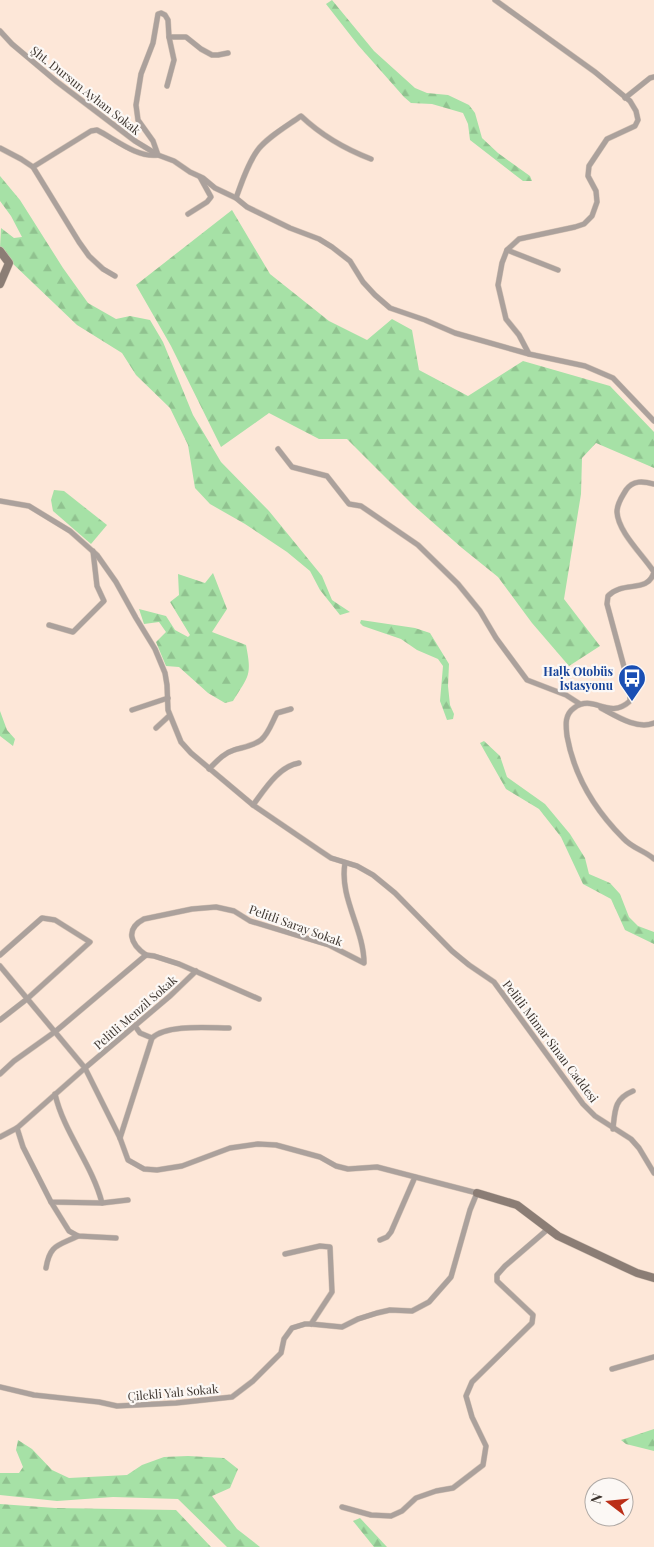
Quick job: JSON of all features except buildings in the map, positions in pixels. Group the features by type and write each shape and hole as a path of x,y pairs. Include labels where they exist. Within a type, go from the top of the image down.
{"street":[{"path":"495,0 595,72 625,98 636,111 638,120 635,126 607,139 589,166 588,176 596,191 597,202 592,216 584,224 519,239 507,250 502,263 498,285 506,319 519,335 529,354"},
{"path":"33,167 91,130 97,130 138,152 151,156 158,155 153,142 138,120 136,105 141,74 150,52 158,14 161,13 168,20 169,37 174,60 167,86"},
{"name":"Şht. Dursun Ayhan Sokak","path":"0,32 56,82 128,136 158,155 174,161 190,172 200,176 215,188 236,198 247,207 290,228 319,239 332,247 350,261 363,282 390,308 455,333 529,354 585,366 612,378 654,421"},
{"path":"169,37 186,37 201,49 212,54 218,56 228,54"},
{"path":"625,98 650,78 654,77"},
{"path":"236,198 258,150 265,142 300,116 317,131 353,152 371,159"},
{"path":"0,148 21,158 33,167 89,256 103,269 115,276"},
{"path":"188,214 207,202 211,197 200,176"},
{"path":"507,250 558,270"},
{"path":"0,251 9,263 0,284"},
{"path":"278,449 292,467 327,476 349,504 361,506 418,545 458,584 480,611 496,638 527,680 566,695 580,704"},
{"path":"654,484 641,481 630,485 619,501 617,512 621,525 654,572 652,579 646,583 635,587 621,587 608,596 607,604 630,688 630,701 617,709 580,704 572,709 566,718 566,728 570,749 582,783 613,828 624,840 654,859"},
{"name":"Pelitli Mimar Sinan Caddesi","path":"0,501 28,506 70,532 97,555 116,582 155,649 165,673 169,716 181,742 209,769 253,805 331,858 357,866 378,878 452,951 494,982 577,1097 595,1116 639,1148 654,1173"},
{"path":"49,625 73,632 104,601 97,586 93,552"},
{"path":"132,710 168,698"},
{"path":"591,704 630,722 648,726 654,723"},
{"path":"209,769 220,757 232,750 248,747 260,740 269,731 278,713 290,709"},
{"path":"156,728 169,716"},
{"path":"253,805 276,777 291,764 299,764"},
{"name":"Pelitli Saray Sokak","path":"146,955 133,943 131,933 138,922 144,919 192,909 216,907 234,912 250,921 329,945 364,963 363,950 342,877 345,863"},
{"path":"0,955 42,918 55,920 90,942 27,999 0,1020"},
{"path":"0,1074 14,1061 56,1031 146,955 196,971 259,999"},
{"path":"0,966 85,1068 120,1138 128,1160 144,1169 157,1170 182,1166 230,1148 258,1144 276,1145 320,1157 336,1166 348,1168 377,1167 517,1205 558,1236 637,1273 654,1278"},
{"name":"Pelitli Menzil Sokak","path":"0,1137 17,1128 196,971"},
{"path":"134,1026 140,1033 152,1038"},
{"path":"120,1138 152,1038 162,1032 181,1028 229,1028"},
{"path":"613,1129 618,1101 624,1094 633,1091"},
{"path":"55,1094 58,1109 85,1160 102,1203"},
{"path":"17,1128 23,1147 51,1202 69,1232 78,1236 116,1238"},
{"path":"380,1240 391,1232 415,1177"},
{"name":"Çilekli Yalı Sokak","path":"0,1387 34,1395 99,1402 117,1406 176,1403 232,1397 253,1381 281,1353 284,1340 292,1328 305,1324 342,1326 358,1319 390,1310 412,1311 429,1302 452,1277 470,1210 477,1193"},
{"path":"51,1202 102,1203 128,1200"},
{"path":"342,1507 371,1515 391,1516 402,1511 416,1498 452,1488 482,1465 486,1446 472,1417 466,1396 472,1382 532,1323 533,1315 498,1281 497,1275 504,1266 548,1229"},
{"path":"46,1268 51,1249 78,1236"},
{"path":"285,1254 320,1246 330,1247 332,1292 311,1324"},
{"path":"612,1369 654,1357"}],"green space":[{"path":"332,0 374,51 415,88 427,93 448,95 469,105 475,113 482,138 498,153 530,176 532,181 523,181 470,140 468,124 463,113 432,104 411,103 404,97 358,45 326,4"},
{"path":"0,176 20,200 63,268 88,303 116,319 130,316 150,320 163,342 193,415 221,462 269,511 322,576 332,600 350,612 340,615 320,590 310,571 287,552 245,524 210,504 195,488 188,445 170,408 136,375 122,353 77,325 10,261 0,248 1,228 14,238 22,237 11,216 0,201"},
{"path":"232,210 270,274 329,321 367,340 392,319 412,330 419,370 468,396 523,361 610,386 654,432 654,468 596,443 582,458 581,494 564,599 600,646 569,666 532,623 498,577 413,505 347,439 319,439 269,413 221,447 171,346 136,285"},
{"path":"54,490 64,491 107,525 91,544 53,511 51,500"},
{"path":"213,573 227,609 212,632 246,645 249,663 248,675 243,686 233,701 225,703 208,693 179,667 166,666 156,642 166,632 159,622 144,624 139,609 166,616 175,630 188,637 190,635 170,602 179,595 178,574 205,583"},
{"path":"361,620 415,628 430,633 449,664 448,686 450,705 454,714 453,719 447,720 440,701 443,666 438,659 417,650 401,639 363,626 360,623"},
{"path":"0,711 7,730 15,739 13,746 0,736"},
{"path":"484,741 500,756 507,777 545,804 570,834 585,858 589,874 610,883 620,894 629,917 638,926 654,932 654,944 625,930 611,899 583,884 561,837 539,809 506,789 480,743"},
{"path":"654,1429 654,1451 626,1444 621,1440"},
{"path":"18,1440 32,1449 52,1470 69,1478 127,1475 142,1465 164,1457 224,1458 238,1469 230,1488 212,1496 237,1529 260,1547 227,1547 178,1499 113,1497 57,1501 0,1495 0,1473 19,1473 23,1467 16,1450"},
{"path":"0,1504 55,1508 176,1510 211,1547 0,1547"},
{"path":"360,1518 387,1547 374,1547 353,1521"}],"place":[{"name":"Halk Otobüs İstasyonu","path":"632,702"}]}
